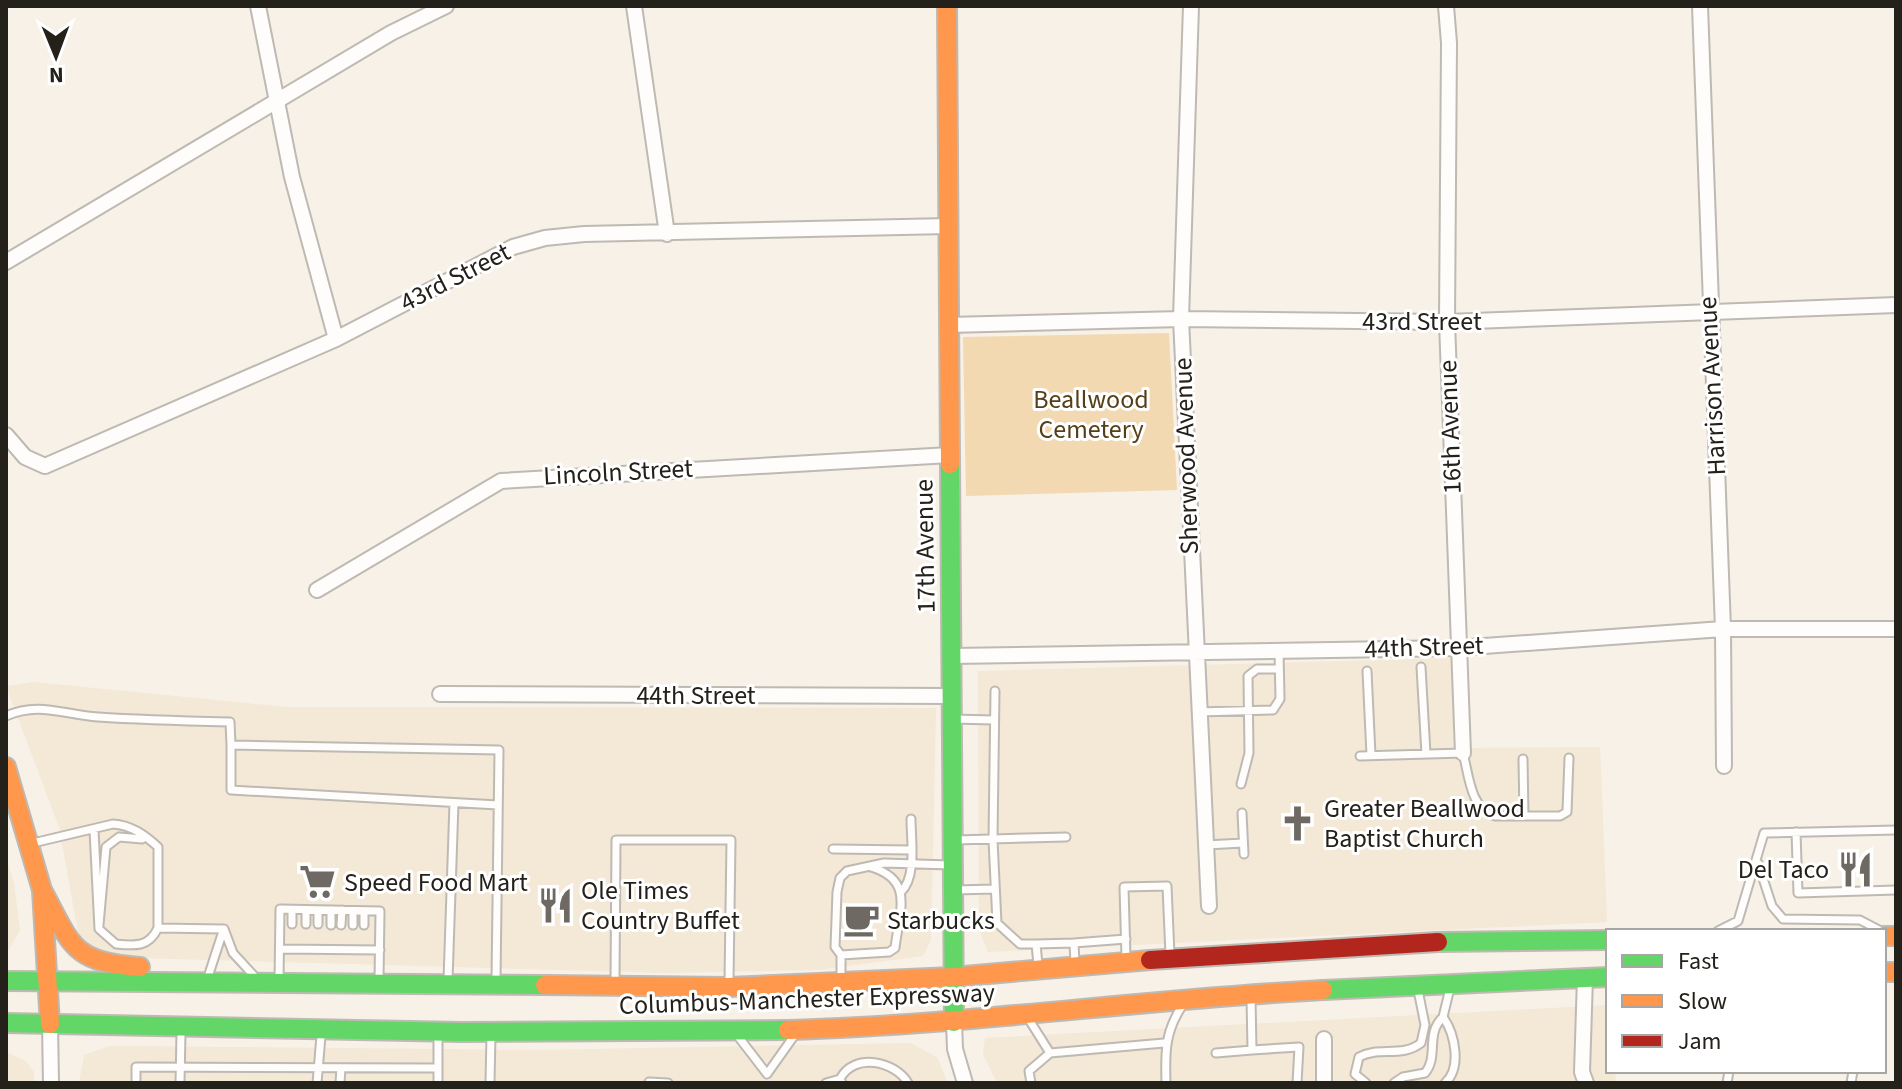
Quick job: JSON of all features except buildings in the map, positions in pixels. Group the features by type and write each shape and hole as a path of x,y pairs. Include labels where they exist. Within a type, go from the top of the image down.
{"main road":[{"name":"17th Avenue","path":"947,6 954,1022"},
{"path":"6,767 42,890 50,1024"},
{"path":"42,890 73,949 85,958 103,965 176,968 204,984"},
{"name":"Columbus-Manchester Expressway","path":"6,981 496,988 729,987 953,977 1170,958 1420,942 1606,940"},
{"name":"Columbus-Manchester Expressway","path":"6,1023 491,1033 733,1030 954,1022 1187,998 1417,984 1606,977"}],"street":[{"path":"258,6 302,219 336,339"},
{"path":"6,262 391,33 446,6"},
{"path":"634,6 667,234"},
{"name":"Sherwood Avenue","path":"1191,6 1181,319 1209,906"},
{"name":"16th Avenue","path":"1446,6 1449,43 1447,322 1456,648 1463,753"},
{"name":"Harrison Avenue","path":"1700,6 1723,629 1724,766"},
{"name":"43rd Street","path":"6,435 25,457 45,466 336,339 513,247 545,238 584,234 949,226"},
{"name":"43rd Street","path":"948,325 1181,319 1447,322 1896,305"},
{"name":"Lincoln Street","path":"317,590 501,481 950,455"},
{"name":"44th Street","path":"952,656 979,653 1456,648 1723,629 1896,629"},
{"name":"44th Street","path":"440,694 952,696"},
{"path":"1585,978 1582,1072 1586,1083"},
{"name":"17th Avenue","path":"954,1022 955,1049 965,1083"},
{"path":"50,1024 51,1083"},
{"path":"1324,1039 1324,1083"}],"lane":[{"path":"1198,712 1273,710 1278,705 1279,651"},
{"path":"1421,667 1426,754"},
{"path":"1241,784 1249,753 1248,676 1251,671 1279,669"},
{"path":"1367,671 1371,755"},
{"path":"995,691 993,840 997,923 1020,944 1126,939"},
{"path":"6,716 23,708 40,707 89,717 230,722 231,790 498,805"},
{"path":"952,719 994,720"},
{"path":"231,745 499,750 496,988"},
{"path":"1360,756 1463,753 1477,805 1485,813 1524,816 1560,816 1567,812 1569,758"},
{"path":"1523,759 1524,816"},
{"path":"448,987 454,803"},
{"path":"1242,813 1244,854"},
{"path":"901,892 907,886 911,865 911,819"},
{"path":"30,844 104,825 123,825 158,847"},
{"path":"94,830 99,929 106,938 129,945 153,940 158,928 158,847"},
{"path":"1722,929 1738,921 1764,833 1896,830"},
{"path":"1796,832 1798,893 1896,890"},
{"path":"99,929 104,904 106,847 119,837 129,835 158,847"},
{"path":"953,840 1066,837"},
{"path":"615,988 616,840 731,840 729,987"},
{"path":"1206,845 1243,843"},
{"path":"833,849 911,850"},
{"path":"1758,861 1772,906 1783,919 1860,920 1877,929"},
{"path":"842,983 841,955 835,947 840,878 854,867 884,863 953,865"},
{"path":"841,955 889,952 895,948 901,892 891,875 869,866"},
{"path":"1126,962 1124,887 1167,886 1170,958"},
{"path":"953,890 995,889"},
{"path":"224,929 233,953 271,986 280,949 280,909 380,911 379,986"},
{"path":"292,910 292,924"},
{"path":"306,910 306,924"},
{"path":"318,910 318,924"},
{"path":"331,910 331,925"},
{"path":"341,925 342,910"},
{"path":"353,911 353,925"},
{"path":"364,911 364,925"},
{"path":"158,928 224,929"},
{"path":"204,984 224,929"},
{"path":"1074,943 1076,966"},
{"path":"1036,944 1038,969"},
{"path":"280,949 292,945 318,945 364,946 380,950"},
{"path":"1394,1083 1403,1077 1425,1073 1430,1068 1433,1032 1443,1017 1452,983"},
{"path":"1366,1083 1355,1074 1359,1057 1366,1053 1405,1052 1421,1043 1425,1025 1417,984"},
{"path":"1251,995 1252,1050"},
{"path":"1166,1083 1164,1043 1169,1025 1187,998"},
{"path":"1027,1015 1050,1053"},
{"path":"1443,1017 1450,1026 1454,1044 1454,1067 1445,1083"},
{"path":"180,1083 181,1027"},
{"path":"733,1030 767,1078 799,1028"},
{"path":"317,1083 321,1030"},
{"path":"438,1032 438,1083"},
{"path":"490,1083 491,1033"},
{"path":"1031,1083 1029,1071 1050,1053 1164,1043"},
{"path":"1216,1053 1299,1047 1297,1083"},
{"path":"826,1083 841,1081 848,1068 873,1062 901,1070 908,1083"},
{"path":"136,1083 136,1067 438,1068"},
{"path":"340,1083 341,1068"},
{"path":"649,1082 668,1083"}],"shaded area":[{"path":"1452,658 1454,748 1600,747 1607,922 988,952 979,929 978,671"},
{"path":"33,682 287,707 936,708 931,940 923,956 818,970 666,973 104,957 79,938 59,827 6,686"},
{"path":"6,858 14,883 20,930 6,954"},
{"path":"1606,1005 1606,1073 1616,1073 1615,1083 997,1083 983,1054 985,1038"},
{"path":"910,1043 937,1057 948,1083 79,1083 84,1055 110,1046 544,1050"},
{"path":"6,1052 26,1061 34,1072 34,1083 6,1083"}],"green space":[{"name":"Beallwood Cemetery","path":"1169,333 1177,490 966,496 963,337"}],"traffic: fast":[{"path":"950,464 954,1022"},
{"path":"1438,942 1606,940"},
{"path":"1323,990 1606,977"},
{"path":"6,981 545,985"},
{"path":"6,1023 461,1032 788,1030"}],"traffic: slow":[{"path":"947,6 950,464"},
{"path":"6,767 42,890 50,1024"},
{"path":"42,890 60,925 77,948 100,961 140,967"},
{"path":"1886,936 1896,936"},
{"path":"545,985 729,987 953,977 1150,960"},
{"path":"1886,972 1896,972"},
{"path":"788,1030 922,1023 1323,990"}],"traffic: jam":[{"path":"1150,960 1438,942"}],"place":[{"name":"Greater Beallwood Baptist Church","path":"1298,823"},
{"name":"Del Taco","path":"1855,869"},
{"name":"Speed Food Mart","path":"318,882"},
{"name":"Ole Times Country Buffet","path":"555,905"},
{"name":"Starbucks","path":"861,920"}]}
